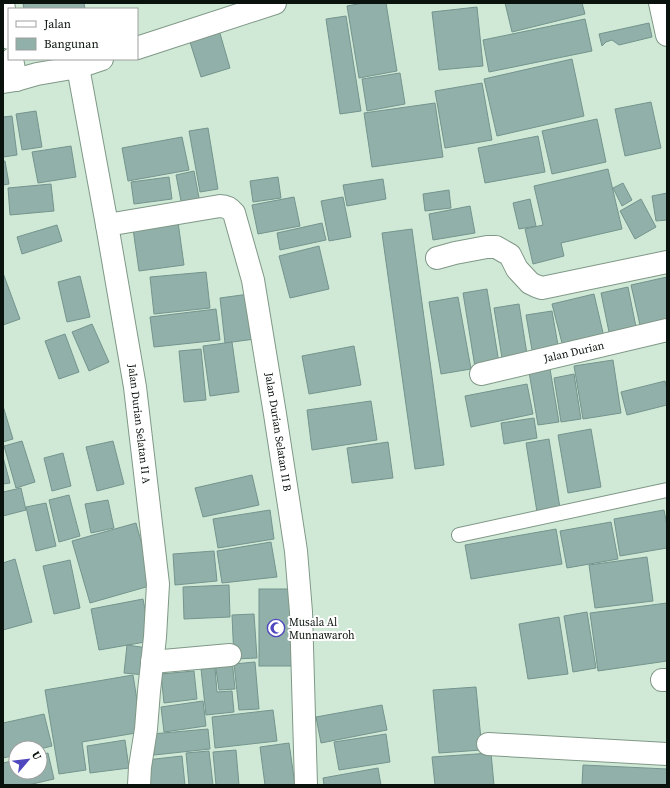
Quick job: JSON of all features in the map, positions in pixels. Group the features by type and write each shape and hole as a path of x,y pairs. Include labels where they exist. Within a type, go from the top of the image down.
{"street":[{"path":"3,3 8,32"},
{"path":"138,48 272,3"},
{"path":"660,3 667,35"},
{"path":"12,60 9,81 78,67 99,60"},
{"name":"Jalan Durian Selatan II A","path":"78,67 135,387 158,584 155,637 139,785"},
{"name":"Jalan Durian Selatan II B","path":"107,225 220,206 231,208 234,213 253,280 276,414 296,551 301,612 306,785"},
{"path":"437,258 487,247 496,247 510,255 518,269 530,283 542,288 667,262"},
{"name":"Jalan Durian","path":"481,374 667,330"},
{"path":"152,662 230,654"},
{"path":"488,744 667,754"}],"lane":[{"path":"459,535 667,490"}],"building":[{"path":"84,3 85,8 24,8 23,4"},
{"path":"363,3 386,3 397,71 359,78 347,6"},
{"path":"505,3 582,3 585,14 512,32"},
{"path":"477,7 483,66 439,70 432,12"},
{"path":"346,16 361,111 340,114 326,19"},
{"path":"585,19 592,51 489,72 483,40"},
{"path":"649,23 652,37 619,45 612,40 606,42 602,46 599,34"},
{"path":"219,30 230,68 201,77 189,39"},
{"path":"572,59 584,116 497,136 484,79"},
{"path":"400,73 405,104 367,111 362,79"},
{"path":"482,83 492,140 445,148 435,91"},
{"path":"651,102 661,148 625,156 615,109"},
{"path":"435,103 443,157 372,167 364,113"},
{"path":"36,111 42,147 22,150 16,114"},
{"path":"12,116 17,155 3,157 3,117"},
{"path":"597,119 606,162 552,174 542,131"},
{"path":"208,128 218,189 200,192 189,131"},
{"path":"538,136 545,172 485,183 478,148"},
{"path":"182,137 189,170 128,181 122,148"},
{"path":"71,146 76,177 38,183 32,152"},
{"path":"3,161 5,161 9,184 3,185"},
{"path":"608,169 622,229 561,243 564,256 533,264 525,229 543,225 534,186"},
{"path":"194,171 200,203 182,206 176,175"},
{"path":"169,177 172,199 134,204 131,182"},
{"path":"278,177 281,198 253,202 250,181"},
{"path":"383,179 386,199 347,206 343,185"},
{"path":"623,183 632,200 622,206 613,188"},
{"path":"51,184 54,211 10,215 8,188"},
{"path":"449,190 451,208 425,211 423,194"},
{"path":"667,193 667,220 656,221 652,196"},
{"path":"294,197 300,226 258,234 252,205"},
{"path":"343,197 351,237 329,241 321,201"},
{"path":"530,199 536,226 519,229 513,203"},
{"path":"641,199 656,227 635,239 620,211"},
{"path":"470,206 475,233 433,240 429,214"},
{"path":"178,222 184,265 139,271 133,229"},
{"path":"322,223 326,240 280,250 277,233"},
{"path":"57,225 62,241 22,254 17,237"},
{"path":"412,229 444,465 415,469 382,233"},
{"path":"319,246 329,289 290,298 279,256"},
{"path":"206,272 210,308 154,314 150,277"},
{"path":"3,273 20,319 3,325"},
{"path":"80,276 90,317 67,322 58,282"},
{"path":"667,277 667,319 640,325 631,285"},
{"path":"628,287 636,327 609,332 601,293"},
{"path":"487,289 499,363 475,367 463,293"},
{"path":"249,294 255,339 225,343 220,298"},
{"path":"594,294 604,337 563,347 552,304"},
{"path":"458,297 471,369 441,374 429,302"},
{"path":"519,304 527,354 502,358 494,308"},
{"path":"216,309 220,340 154,347 150,317"},
{"path":"552,311 559,351 533,356 526,315"},
{"path":"92,324 109,362 89,371 72,332"},
{"path":"65,334 79,372 59,379 45,341"},
{"path":"232,342 239,392 210,396 203,346"},
{"path":"354,346 361,385 309,394 302,356"},
{"path":"201,349 206,400 184,402 179,351"},
{"path":"613,360 621,413 583,419 574,366"},
{"path":"550,369 559,422 538,425 529,372"},
{"path":"574,374 581,419 561,422 554,378"},
{"path":"665,381 667,389 667,405 627,415 621,392"},
{"path":"527,384 533,414 471,427 465,396"},
{"path":"371,401 377,440 312,450 307,410"},
{"path":"3,406 13,439 3,442"},
{"path":"534,418 537,438 504,444 501,423"},
{"path":"591,429 601,487 568,493 558,435"},
{"path":"549,439 560,508 537,512 526,443"},
{"path":"22,441 35,482 16,488 4,446"},
{"path":"113,441 124,484 97,491 86,447"},
{"path":"388,442 393,478 352,483 347,448"},
{"path":"63,453 71,486 52,491 44,458"},
{"path":"3,457 10,483 3,484"},
{"path":"252,475 259,505 203,517 195,488"},
{"path":"21,488 26,510 3,516 3,492"},
{"path":"69,495 80,536 59,542 49,500"},
{"path":"108,500 114,528 91,533 85,504"},
{"path":"46,503 56,546 36,551 26,507"},
{"path":"270,510 274,539 218,548 213,519"},
{"path":"664,510 667,526 667,548 620,556 614,519"},
{"path":"611,522 618,559 567,568 560,531"},
{"path":"136,523 153,585 90,603 72,541"},
{"path":"556,529 562,564 471,579 465,545"},
{"path":"271,542 277,577 222,583 217,551"},
{"path":"214,551 217,581 175,585 173,554"},
{"path":"647,557 653,601 595,608 589,565"},
{"path":"15,559 32,622 3,630 3,563"},
{"path":"70,560 80,608 54,614 43,566"},
{"path":"229,585 230,617 184,619 183,587"},
{"name":"Musala Al Munnawaroh","path":"259,589 292,589 292,666 259,666"},
{"path":"143,599 151,641 99,650 91,609"},
{"path":"667,603 667,661 598,671 590,613"},
{"path":"587,612 596,668 573,672 564,616"},
{"path":"254,614 257,658 234,659 232,615"},
{"path":"559,617 568,674 528,679 519,624"},
{"path":"127,645 148,648 145,675 124,673"},
{"path":"232,660 235,689 219,690 215,662"},
{"path":"255,662 259,709 239,710 234,664"},
{"path":"215,668 217,692 232,691 234,712 206,715 201,669"},
{"path":"194,671 197,699 164,703 161,674"},
{"path":"133,675 142,732 82,742 86,770 59,774 45,690"},
{"path":"476,687 482,750 439,753 433,690"},
{"path":"203,701 206,726 164,732 161,707"},
{"path":"382,705 387,730 321,743 316,717"},
{"path":"273,710 277,741 215,748 212,717"},
{"path":"44,714 52,746 48,747 48,740 8,740 8,757 3,758 3,723"},
{"path":"208,729 210,749 154,755 152,734"},
{"path":"386,734 390,762 339,770 334,742"},
{"path":"125,740 129,768 90,773 87,746"},
{"path":"289,743 295,785 265,785 260,747"},
{"path":"236,750 239,785 216,785 213,752"},
{"path":"209,751 213,785 189,785 186,753"},
{"path":"48,753 54,779 28,785 3,785 3,763 8,762 8,780 48,780"},
{"path":"491,753 494,785 435,785 432,757"},
{"path":"182,756 185,785 148,785 146,760"},
{"path":"583,765 667,769 667,785 582,785"},
{"path":"378,768 381,785 324,785 323,778"}],"place":[{"name":"Musala Al Munnawaroh","path":"276,628"}]}
